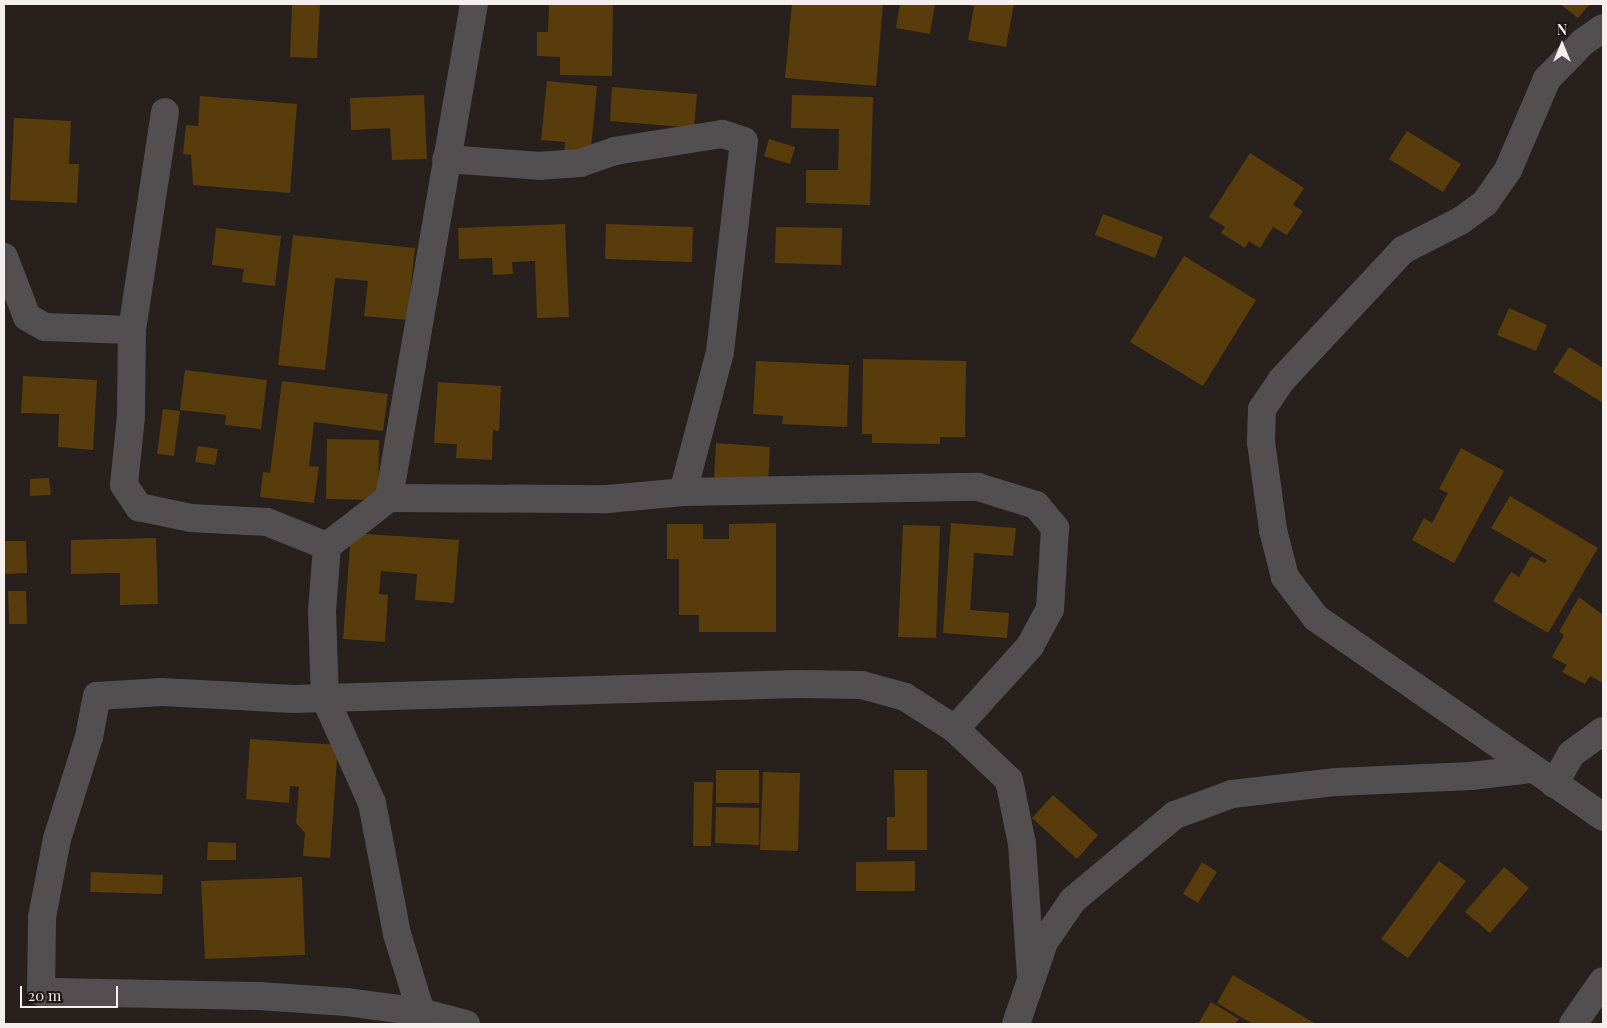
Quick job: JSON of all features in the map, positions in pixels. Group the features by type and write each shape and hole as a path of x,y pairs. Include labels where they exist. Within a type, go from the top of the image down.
{"street":[{"path":"389,498 474,4"},
{"path":"1603,28 1583,42 1547,79 1508,170 1486,203 1460,221 1402,250 1281,381 1262,409 1261,442 1275,539 1285,576 1316,618 1603,817"},
{"path":"165,112 132,330 131,416 124,485 140,507 191,518 266,522 327,546"},
{"path":"446,159 541,166 580,163 614,151 722,134 744,141 720,352 684,492"},
{"path":"4,256 27,317 45,327 132,330"},
{"path":"421,1012 398,934 372,803 325,698 322,632 327,546 389,498 608,500 684,492 978,487 1036,505 1054,528 1050,609 1030,646 956,729"},
{"path":"466,1024 421,1012 259,996 41,992 42,917 55,848 89,737 97,696 162,692 325,698 862,685 905,698 956,729 1009,780 1022,844 1031,976"},
{"path":"1554,784 1570,754 1603,731"},
{"path":"1016,1024 1044,942 1073,900 1175,815 1232,794 1336,782 1471,776 1531,768"},
{"path":"1573,1024 1603,981"}],"building":[{"path":"292,4 320,4 317,58 290,57"},
{"path":"549,4 613,4 612,76 560,75 560,57 537,56 537,32 548,32"},
{"path":"792,4 883,4 876,86 785,78"},
{"path":"900,4 935,4 930,34 896,28"},
{"path":"965,4 1014,4 1006,47 968,40 974,6"},
{"path":"1560,4 1590,4 1578,18"},
{"path":"547,81 597,86 590,158 564,155 565,142 541,140"},
{"path":"612,87 697,94 694,128 610,121"},
{"path":"424,95 427,159 392,160 390,128 351,130 350,98"},
{"path":"792,95 873,97 870,205 806,203 806,170 838,170 839,129 791,128"},
{"path":"200,96 297,104 290,193 193,185 191,155 183,154 186,125 198,126"},
{"path":"14,118 71,121 69,164 79,164 77,203 10,200"},
{"path":"1407,131 1461,164 1443,192 1389,159"},
{"path":"769,139 795,147 790,164 764,156"},
{"path":"1250,153 1304,188 1293,205 1303,211 1287,235 1273,227 1260,248 1249,241 1245,248 1221,233 1225,227 1209,217"},
{"path":"1103,214 1163,237 1155,258 1095,235"},
{"path":"565,224 569,317 537,318 535,261 512,262 513,274 493,275 492,258 459,259 458,228"},
{"path":"606,224 693,227 692,262 605,259"},
{"path":"776,227 842,228 841,265 775,263"},
{"path":"216,228 281,236 275,286 242,282 244,269 212,265"},
{"path":"293,235 415,248 407,320 364,316 368,281 335,278 325,370 278,365"},
{"path":"1184,256 1256,300 1203,386 1130,342"},
{"path":"1509,308 1547,325 1536,351 1497,335"},
{"path":"1569,347 1603,368 1603,403 1553,372"},
{"path":"863,359 966,361 965,437 940,437 940,444 872,443 872,434 862,434"},
{"path":"756,361 849,365 847,427 782,424 783,416 753,414"},
{"path":"185,370 267,380 261,429 225,425 226,415 180,410"},
{"path":"23,376 97,380 93,450 58,447 59,414 21,413"},
{"path":"282,381 388,394 383,431 314,422 309,466 319,467 314,503 260,497 263,472 270,473"},
{"path":"438,382 501,386 499,431 493,430 492,460 456,458 457,444 434,443"},
{"path":"163,409 180,411 174,456 157,454"},
{"path":"327,439 379,440 378,500 326,499"},
{"path":"716,443 770,447 768,482 714,478"},
{"path":"198,446 218,449 215,465 195,462"},
{"path":"1461,448 1504,471 1454,563 1412,540 1424,518 1432,523 1448,493 1439,489"},
{"path":"49,478 51,495 30,496 30,479"},
{"path":"1510,496 1598,548 1548,633 1493,601 1511,572 1519,577 1531,556 1545,563 1547,560 1491,528"},
{"path":"776,523 776,632 699,632 699,615 679,615 679,559 667,559 667,524 703,524 703,539 729,539 729,524"},
{"path":"951,523 1016,528 1013,556 974,553 970,610 1009,613 1007,638 943,633"},
{"path":"903,525 940,526 936,638 898,637"},
{"path":"351,533 459,540 454,603 415,600 417,574 381,571 379,594 388,595 385,642 343,639"},
{"path":"156,538 158,604 120,605 120,573 71,574 71,540"},
{"path":"4,541 26,541 27,573 4,574"},
{"path":"8,591 26,591 27,624 9,624"},
{"path":"1579,597 1603,615 1603,683 1590,676 1585,684 1562,672 1567,665 1552,657 1564,635 1559,632"},
{"path":"250,739 338,745 330,858 303,856 305,833 296,823 299,787 290,786 289,803 246,799"},
{"path":"716,770 759,770 759,803 716,803"},
{"path":"894,770 927,770 927,850 887,850 887,817 895,817"},
{"path":"763,772 800,773 798,851 760,850"},
{"path":"694,782 713,782 711,846 693,846"},
{"path":"1053,795 1098,835 1077,859 1032,818"},
{"path":"716,807 759,808 759,845 715,843"},
{"path":"208,842 236,843 236,860 207,860"},
{"path":"915,861 915,891 856,891 856,862"},
{"path":"1439,861 1466,881 1408,958 1381,939"},
{"path":"1202,862 1217,872 1198,903 1183,894"},
{"path":"1504,867 1529,888 1490,933 1465,912"},
{"path":"91,872 163,875 162,894 90,892"},
{"path":"302,877 305,955 205,959 201,881"},
{"path":"1233,975 1316,1024 1253,1024 1217,1003"},
{"path":"1211,1002 1239,1019 1235,1024 1198,1024"}]}
